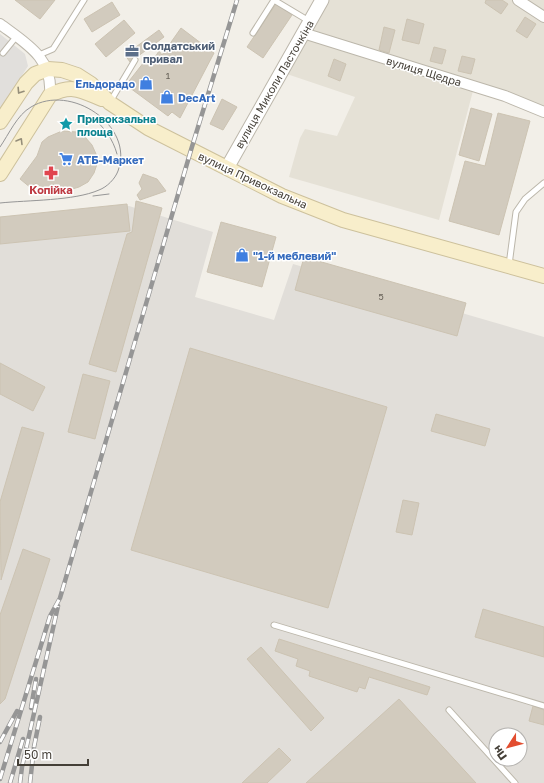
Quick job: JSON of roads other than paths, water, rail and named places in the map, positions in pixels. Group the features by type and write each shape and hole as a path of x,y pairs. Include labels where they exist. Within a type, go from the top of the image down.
{"main road":[{"name":"вулиця Привокзальна","path":"48,69 62,70 77,75 91,84 110,103 156,133 282,196 343,220 544,276"},
{"path":"0,122 26,83 35,74 48,69"},
{"path":"0,174 50,95 63,89 79,89 110,103"}],"street":[{"name":"вулиця Миколи Ласточкіна","path":"227,168 322,0"},
{"path":"518,0 544,17"},
{"path":"0,24 39,55 48,69 51,82 50,95"},
{"name":"вулиця Щедра","path":"306,27 505,96 544,112"}],"lane":[{"path":"39,55 53,49 84,0"},
{"path":"253,33 274,0 306,27"},
{"path":"3,53 16,37"},
{"path":"110,103 135,60"},
{"path":"509,266 516,212 524,199 544,183"},
{"path":"274,626 544,706"},
{"path":"449,710 516,783"}],"tram line":[{"path":"0,147 17,120 26,110 47,101 63,100 80,105 96,113 108,124 117,138 121,154 118,171 115,177 102,189 89,194 51,200 0,203"},
{"path":"92,117 108,134 117,154"},
{"path":"93,196 109,194"}],"railway":[{"path":"0,779 50,616 60,598 191,150 237,0"},
{"path":"20,783 22,767 58,606"},
{"path":"31,708 36,679"},
{"path":"0,742 17,711"},
{"path":"30,783 34,747 40,717"},
{"path":"10,783 23,739"}],"place":[{"name":"Солдатський привал","path":"132,51"},
{"name":"Ельдорадо","path":"146,83"},
{"name":"DecArt","path":"167,97"},
{"name":"Привокзальна площа","path":"66,124"},
{"name":"АТБ-Маркет","path":"66,159"},
{"name":"Копійка","path":"51,173"},
{"name":"\"1-й меблевий\"","path":"242,255"}]}
